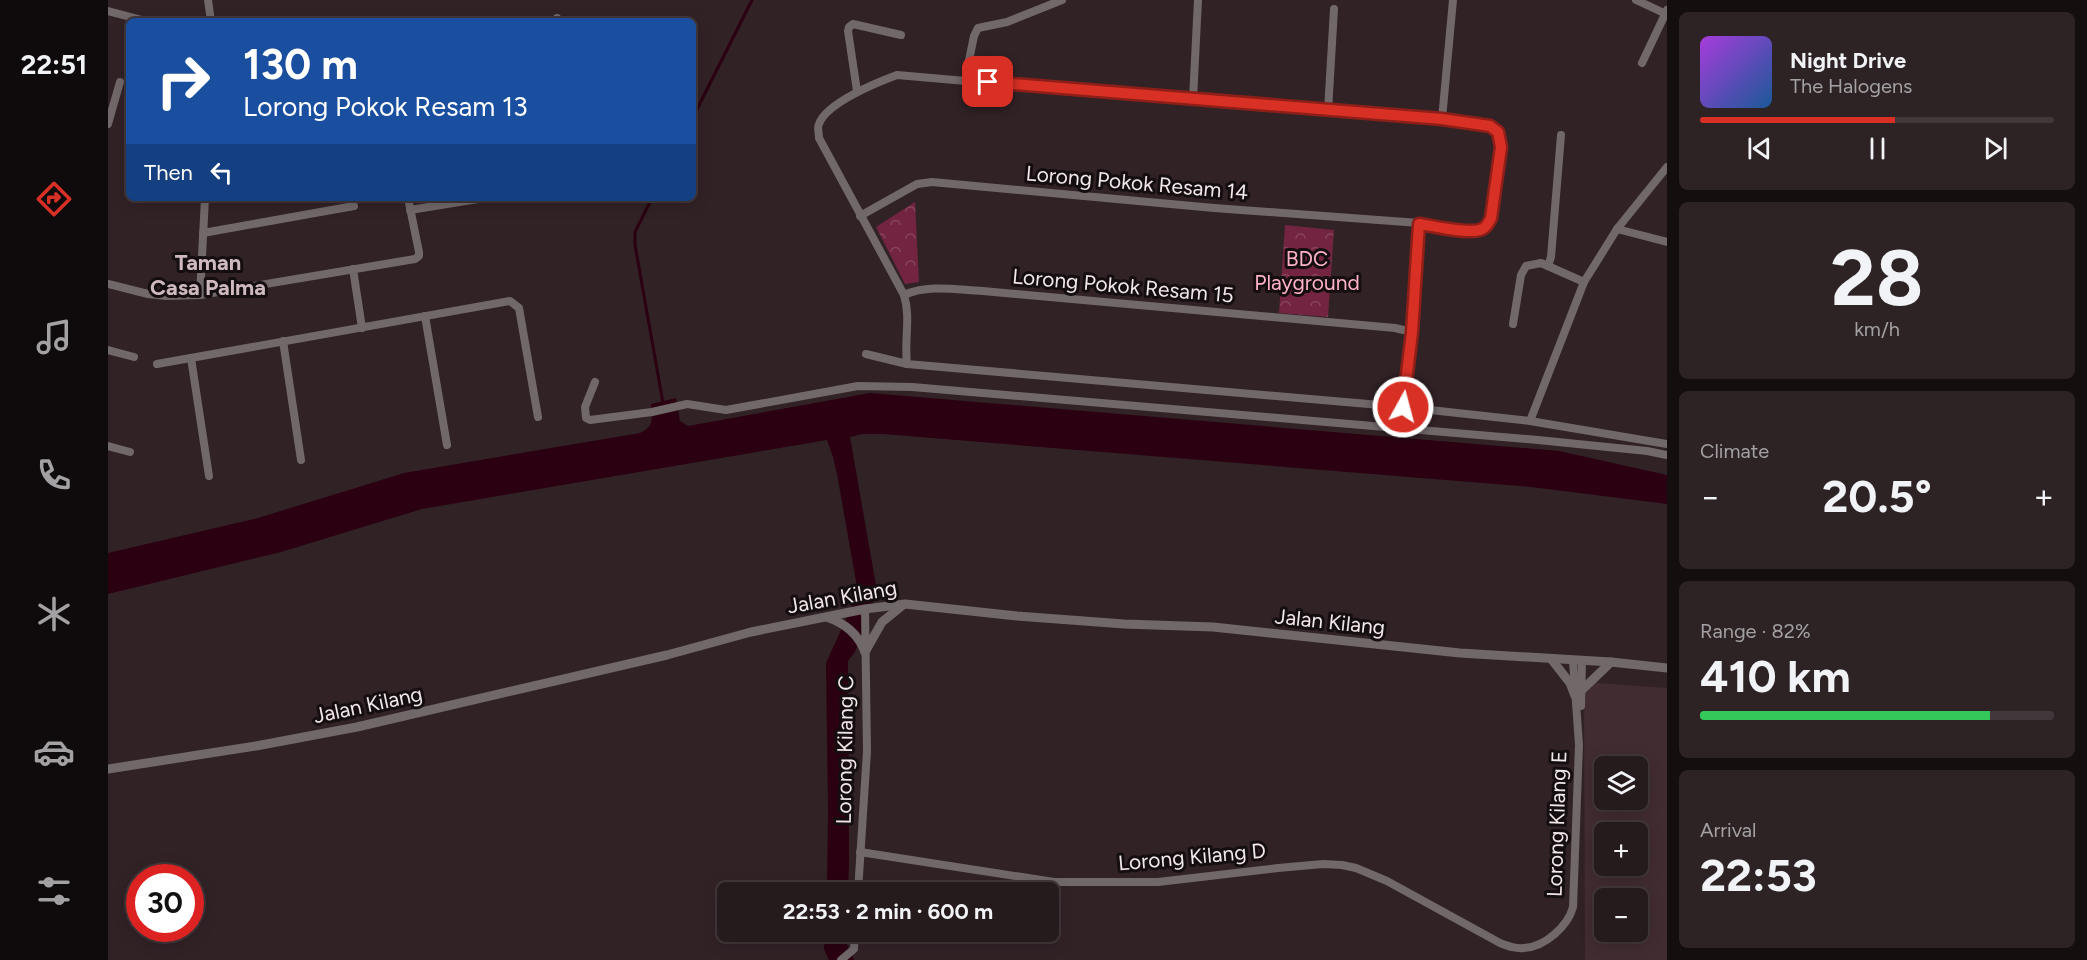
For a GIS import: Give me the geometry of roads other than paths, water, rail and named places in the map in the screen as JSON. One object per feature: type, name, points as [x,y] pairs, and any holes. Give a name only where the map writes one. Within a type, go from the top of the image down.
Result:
[{"type":"street","points":[[208,0],[211,18]]},
{"type":"street","points":[[965,80],[974,36],[978,28],[1007,22],[1062,0]]},
{"type":"street","points":[[1193,99],[1198,0]]},
{"type":"street","points":[[907,364],[908,314],[904,295],[819,138],[818,124],[826,114],[857,91],[897,75],[1442,119],[1453,0]]},
{"type":"street","points":[[1636,0],[1666,12],[1642,63]]},
{"type":"street","points":[[1328,111],[1334,9]]},
{"type":"street","points":[[108,10],[136,18]]},
{"type":"street","points":[[857,91],[849,27],[853,24],[901,35]]},
{"type":"street","points":[[108,124],[120,82]]},
{"type":"street","name":"Lorong Pokok Resam 14","points":[[860,216],[917,184],[932,182],[1481,231],[1491,218],[1501,147],[1498,132],[1490,126],[1442,119]]},
{"type":"street","points":[[1548,266],[1551,257],[1561,135]]},
{"type":"street","points":[[1530,421],[1584,282],[1617,229],[1667,166]]},
{"type":"street","points":[[200,295],[205,201]]},
{"type":"street","points":[[108,284],[148,294],[200,295],[415,259],[419,256],[409,201]]},
{"type":"street","points":[[411,210],[466,201]]},
{"type":"street","points":[[203,233],[354,206]]},
{"type":"street","points":[[1403,407],[1412,332],[1419,224]]},
{"type":"street","points":[[1617,229],[1667,242]]},
{"type":"street","points":[[1513,324],[1521,274],[1526,266],[1541,263],[1584,282]]},
{"type":"street","points":[[352,269],[362,328]]},
{"type":"street","name":"Lorong Pokok Resam 15","points":[[904,295],[915,290],[931,288],[983,291],[1395,328],[1412,332]]},
{"type":"street","points":[[157,364],[510,302],[519,308],[538,417]]},
{"type":"street","points":[[425,316],[447,445]]},
{"type":"street","points":[[283,341],[300,460]]},
{"type":"street","points":[[108,350],[134,357]]},
{"type":"street","points":[[866,354],[907,364],[1403,407],[1530,421],[1667,444]]},
{"type":"street","points":[[192,358],[209,476]]},
{"type":"street","points":[[595,382],[585,407],[586,418],[590,420],[652,412],[687,404],[726,410],[858,386],[912,387],[1538,440],[1647,451],[1667,456]]},
{"type":"street","points":[[108,446],[130,452]]},
{"type":"street","points":[[865,652],[882,622],[905,604]]},
{"type":"street","name":"Jalan Kilang","points":[[108,769],[357,727],[649,660],[751,632],[825,616],[905,604],[1124,624],[1213,627],[1381,646],[1667,668]]},
{"type":"street","name":"Lorong Kilang C","points":[[858,882],[867,751],[865,609]]},
{"type":"street","points":[[825,616],[839,621],[850,629],[860,639],[865,652]]},
{"type":"street","points":[[1552,660],[1578,693],[1611,662]]},
{"type":"street","name":"Lorong Kilang E","points":[[1509,946],[1526,949],[1542,942],[1562,928],[1571,915],[1578,806],[1578,661]]},
{"type":"street","name":"Lorong Kilang D","points":[[860,852],[1054,882],[1158,882],[1278,868],[1323,864],[1342,865],[1387,880],[1509,946]]},
{"type":"street","points":[[841,960],[854,949],[854,942]]},
{"type":"waterway","points":[[696,111],[752,0]]},
{"type":"waterway","points":[[650,201],[635,232],[635,245],[663,403]]},
{"type":"district","name":"Taman Casa Palma","points":[[208,274]]},
{"type":"park label","name":"BDC Playground","points":[[1307,271]]}]
